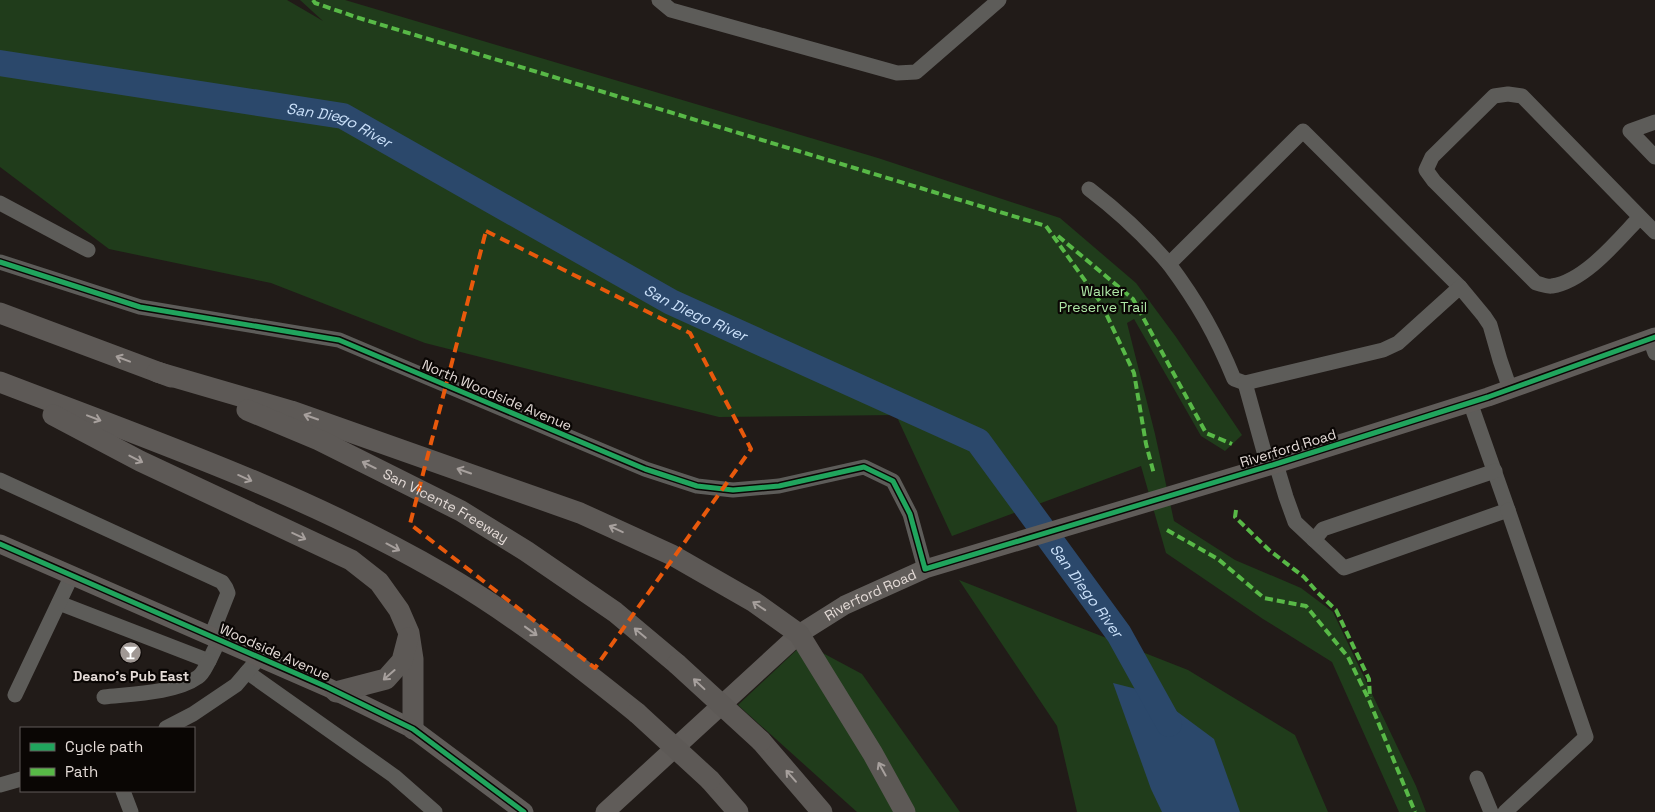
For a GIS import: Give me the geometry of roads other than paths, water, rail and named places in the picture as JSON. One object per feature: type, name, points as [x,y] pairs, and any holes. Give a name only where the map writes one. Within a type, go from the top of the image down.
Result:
[{"type":"highway","name":"San Vicente Freeway","points":[[0,313],[157,372],[319,440],[461,511],[615,612],[677,664],[761,741],[822,812]]},
{"type":"highway","points":[[157,372],[291,411],[580,512],[672,555],[754,602],[799,634],[873,754],[905,812]]},
{"type":"highway","points":[[0,382],[219,467],[350,524],[446,575],[500,608],[573,661],[637,713],[710,780],[738,812]]},
{"type":"highway","points":[[0,387],[140,461],[351,560],[379,582],[399,610],[409,633],[413,659],[413,729]]},
{"type":"highway","points":[[336,692],[386,679],[402,661],[409,633]]},
{"type":"main road","name":"Riverford Road","points":[[605,812],[799,634],[845,605],[925,569],[1272,465],[1653,343]]},
{"type":"main road","name":"Woodside Avenue","points":[[0,544],[336,692],[413,729],[524,812]]},
{"type":"street","points":[[659,0],[671,10],[897,73],[916,72],[999,0]]},
{"type":"street","points":[[1640,217],[1583,274],[1550,287],[1536,283],[1434,181],[1426,170],[1432,157],[1494,96],[1508,94],[1522,96],[1655,232]]},
{"type":"street","points":[[1655,122],[1630,131],[1655,157]]},
{"type":"street","points":[[1169,264],[1303,131],[1460,287],[1484,316],[1490,325],[1510,389]]},
{"type":"street","points":[[1089,189],[1141,233],[1169,264],[1214,333],[1234,379],[1246,383],[1392,346],[1398,343],[1460,287]]},
{"type":"street","points":[[0,203],[88,250]]},
{"type":"street","name":"North Woodside Avenue","points":[[0,262],[140,307],[339,340],[645,469],[697,486],[733,490],[779,486],[864,467],[893,481],[910,514],[925,569]]},
{"type":"street","points":[[1246,383],[1272,465],[1296,522],[1344,568],[1508,510]]},
{"type":"street","points":[[1470,402],[1586,737],[1504,812]]},
{"type":"street","points":[[1314,540],[1323,529],[1495,471]]},
{"type":"street","points":[[0,480],[222,582],[226,588],[228,593],[209,661],[200,676],[186,683],[161,690],[104,697]]},
{"type":"street","points":[[15,695],[72,575]]},
{"type":"street","points":[[59,603],[209,661]]},
{"type":"street","points":[[168,727],[200,710],[236,685],[260,658]]},
{"type":"street","points":[[247,672],[394,776],[435,812]]},
{"type":"street","points":[[1477,778],[1491,812]]},
{"type":"street","points":[[0,785],[20,779]]},
{"type":"street","points":[[123,792],[131,812]]},
{"type":"water","points":[[1113,683],[1152,693],[1214,739],[1240,812],[1162,812],[1151,789]]},
{"type":"waterway","name":"San Diego River","points":[[0,63],[343,116],[671,302],[978,441],[1119,634],[1169,724]]},
{"type":"place","name":"Deano's Pub East","points":[[131,653]]},
{"type":"park label","name":"Walker Preserve Trail","points":[[1103,300]]}]
